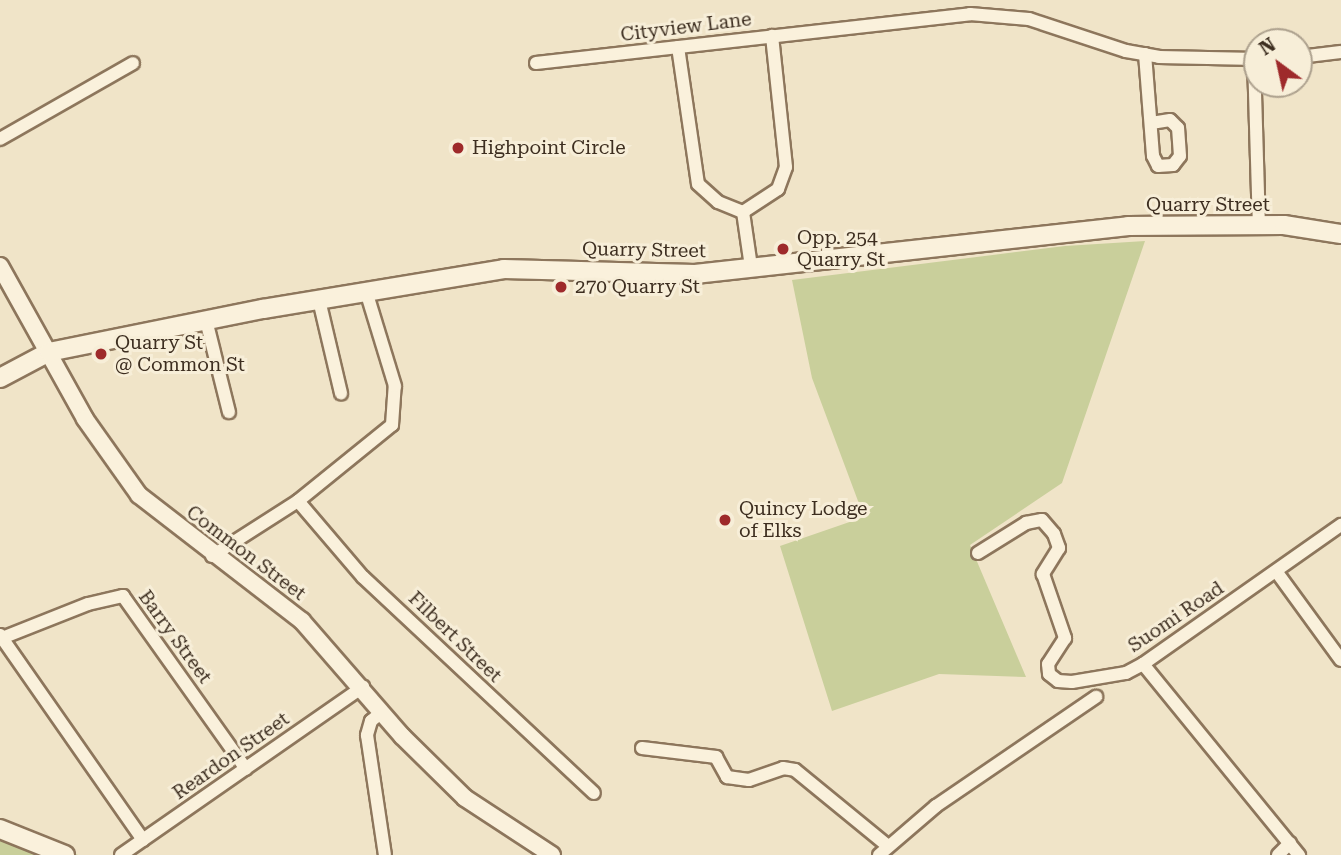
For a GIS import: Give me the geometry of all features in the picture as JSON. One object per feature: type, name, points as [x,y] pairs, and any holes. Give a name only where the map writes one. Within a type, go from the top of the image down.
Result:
[{"type":"main road","name":"Quarry Street","points":[[0,378],[49,352],[206,320],[504,269],[695,274],[1128,226],[1284,225],[1341,234]]},
{"type":"main road","points":[[0,829],[65,855]]},
{"type":"street","name":"Cityview Lane","points":[[536,63],[772,36],[1001,15],[1145,54],[1243,58]]},
{"type":"street","points":[[743,212],[778,189],[786,166],[772,36]]},
{"type":"street","points":[[678,47],[698,184],[718,202],[743,212]]},
{"type":"street","points":[[1313,55],[1341,52]]},
{"type":"street","points":[[1145,54],[1151,123]]},
{"type":"street","points":[[0,139],[133,63]]},
{"type":"street","points":[[1257,98],[1259,227]]},
{"type":"street","points":[[743,212],[751,267]]},
{"type":"street","name":"Common Street","points":[[0,266],[121,472],[165,519],[212,556],[281,602],[466,798],[552,855]]},
{"type":"street","points":[[212,556],[298,501],[392,425],[395,386],[366,291]]},
{"type":"street","points":[[318,300],[341,393]]},
{"type":"street","points":[[206,320],[229,412]]},
{"type":"street","name":"Filbert Street","points":[[298,501],[363,577],[594,793]]},
{"type":"street","name":"Suomi Road","points":[[978,553],[1026,523],[1042,520],[1059,548],[1043,574],[1063,624],[1062,644],[1048,664],[1049,674],[1058,681],[1126,673],[1143,664],[1341,525]]},
{"type":"street","points":[[1276,571],[1341,660]]},
{"type":"street","name":"Barry Street","points":[[1,636],[88,604],[123,596],[246,769]]},
{"type":"street","points":[[1,636],[143,840]]},
{"type":"street","points":[[1143,664],[1299,855]]},
{"type":"street","name":"Reardon Street","points":[[121,855],[363,687]]},
{"type":"street","points":[[642,748],[716,757],[727,777],[749,780],[783,768],[795,769],[883,851],[936,806],[1096,697]]},
{"type":"street","points":[[382,712],[371,721],[367,735],[385,855]]},
{"type":"street","points":[[1279,855],[1290,843]]},
{"type":"green space","points":[[1145,241],[1062,483],[970,545],[1026,677],[939,674],[832,711],[780,546],[864,517],[812,378],[792,280],[1065,246]]},
{"type":"green space","points":[[0,825],[41,838],[78,855],[0,855]]},
{"type":"place","name":"Highpoint Circle","points":[[458,148]]},
{"type":"place","name":"Opp. 254 Quarry St","points":[[783,249]]},
{"type":"place","name":"270 Quarry St","points":[[561,287]]},
{"type":"place","name":"Quarry St @ Common St","points":[[101,354]]},
{"type":"place","name":"Quincy Lodge of Elks","points":[[725,520]]}]
